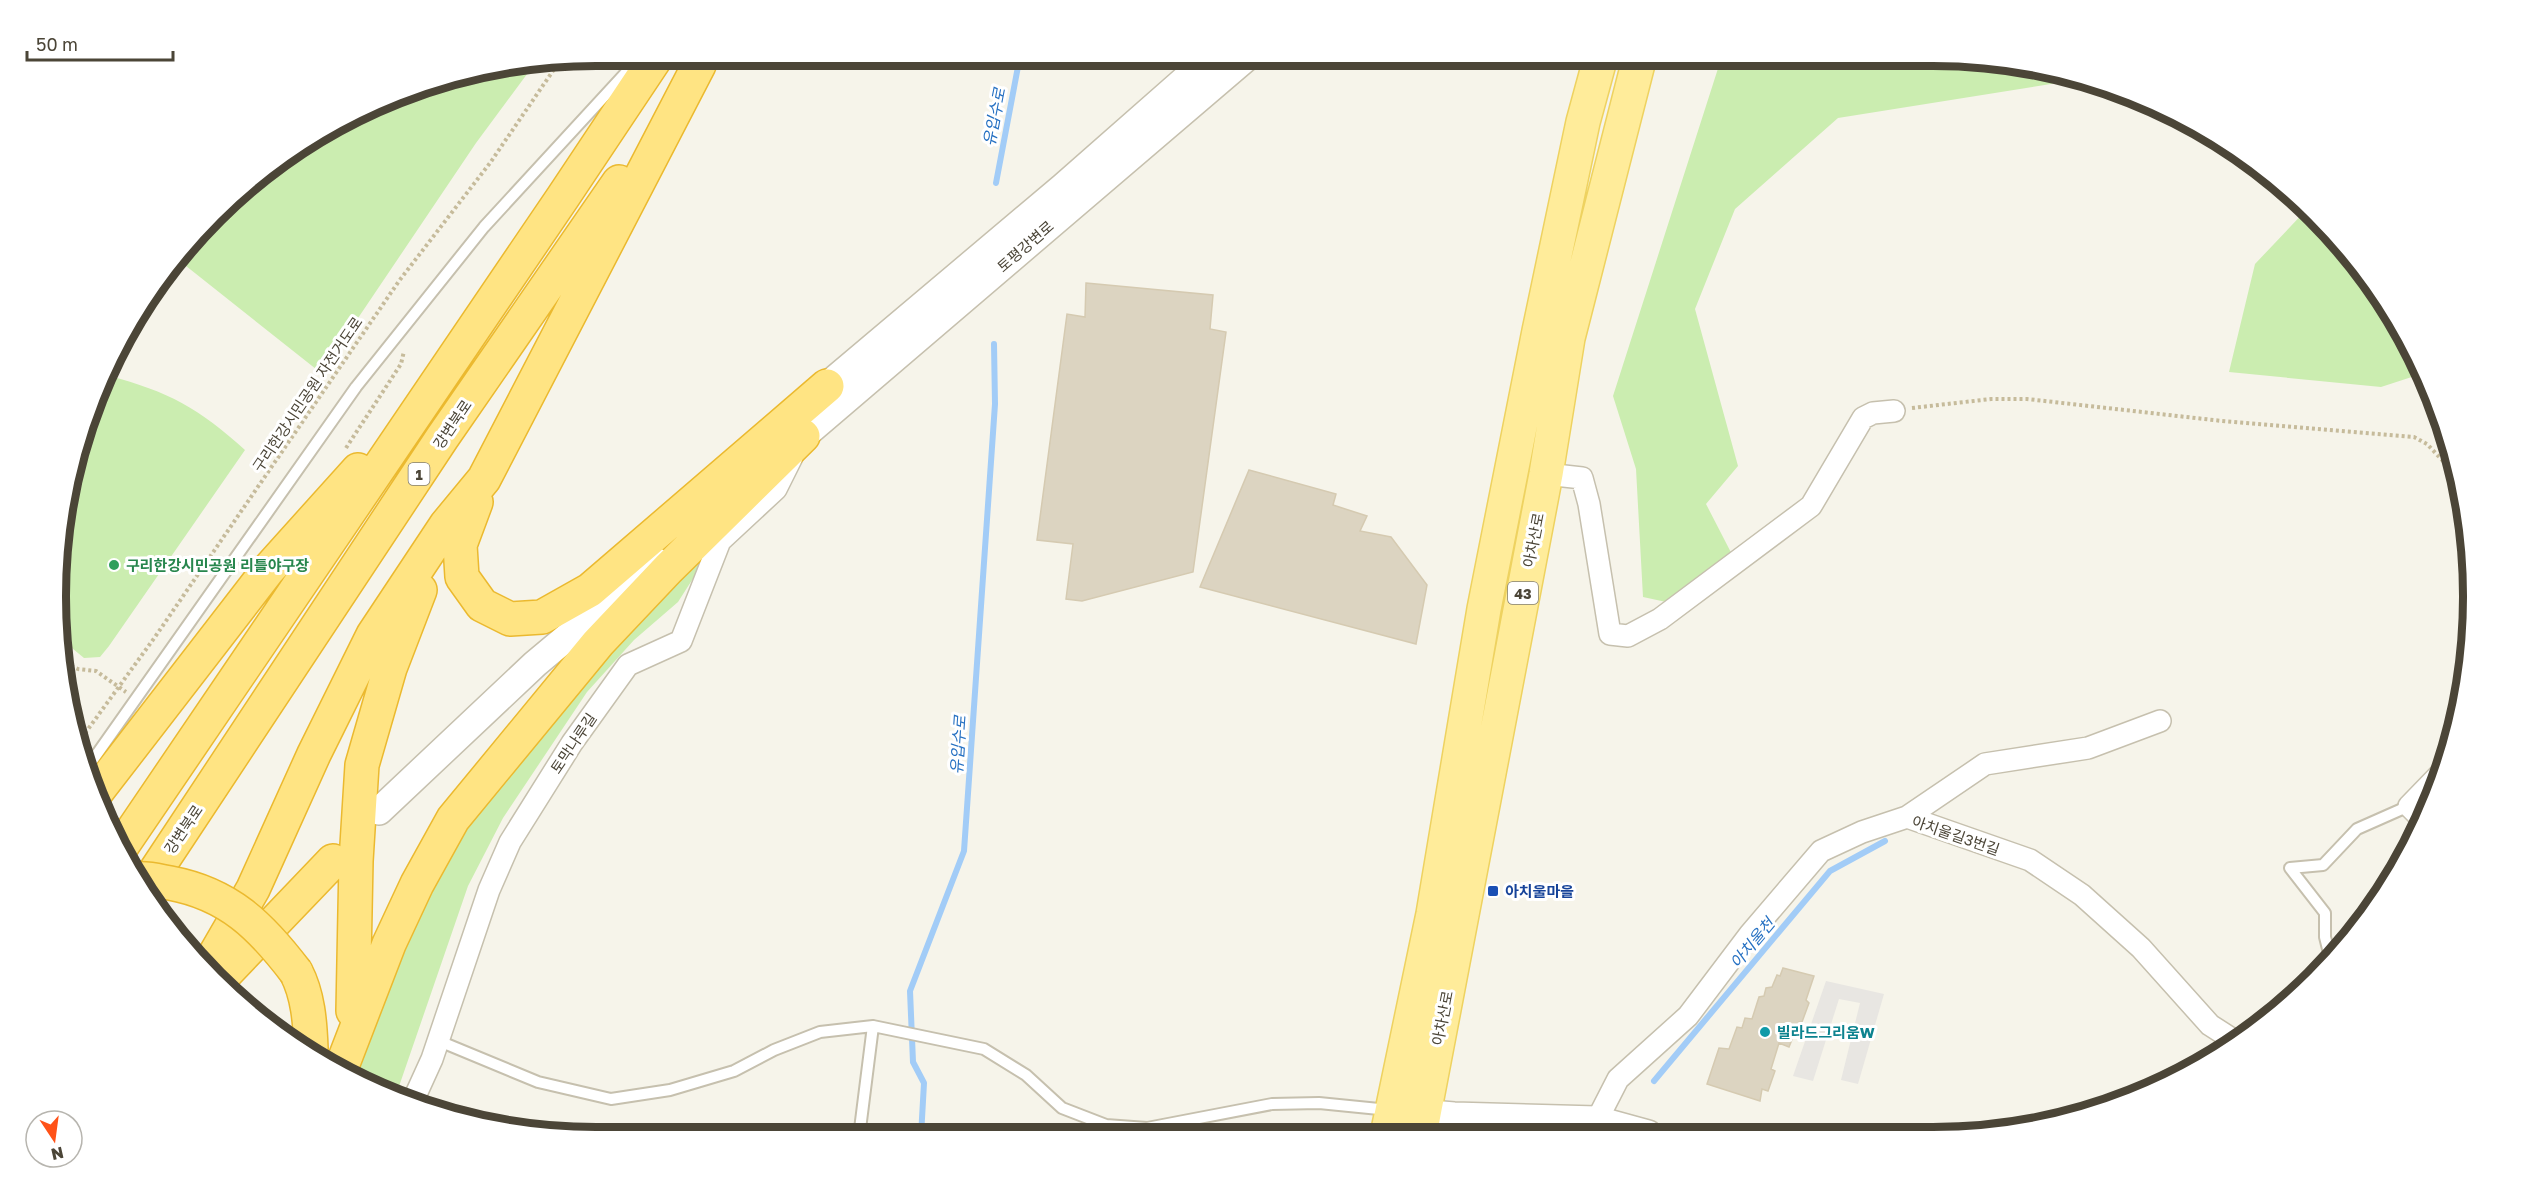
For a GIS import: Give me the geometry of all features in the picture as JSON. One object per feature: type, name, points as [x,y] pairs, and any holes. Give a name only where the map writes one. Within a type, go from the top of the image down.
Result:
[{"type":"highway","name":"1","points":[[126,840],[650,66]]},
{"type":"highway","name":"강변북로","points":[[149,881],[442,438],[698,66]]},
{"type":"highway","points":[[699,66],[484,479],[460,545],[462,577],[482,605],[510,619],[542,617],[590,590],[827,386]]},
{"type":"highway","points":[[101,786],[268,570],[445,372]]},
{"type":"highway","points":[[347,1052],[386,952],[417,884],[453,819],[598,643],[668,569],[803,436]]},
{"type":"highway","points":[[211,961],[253,889],[314,754],[373,635],[446,525],[484,479]]},
{"type":"highway","points":[[347,1052],[356,946],[356,861],[362,765],[390,668],[446,525]]},
{"type":"highway","points":[[224,975],[333,861]]},
{"type":"highway","points":[[149,881],[189,887],[224,901],[251,922],[278,949],[301,982],[310,1020],[311,1043]]},
{"type":"main road","name":"아차산로","points":[[1406,1123],[1433,914],[1484,609],[1529,378],[1583,122],[1597,66]]},
{"type":"main road","name":"아차산로","points":[[1406,1123],[1546,474],[1568,338],[1637,66]]},
{"type":"street","name":"토평강변로","points":[[827,386],[1063,187],[1201,66]]},
{"type":"street","name":"토평강변로","points":[[379,811],[535,664],[646,573],[1236,66]]},
{"type":"street","points":[[803,436],[827,386]]},
{"type":"street","points":[[1546,474],[1582,478],[1589,504],[1610,634],[1628,636],[1659,619],[1811,506],[1863,418],[1873,413],[1894,411]]},
{"type":"street","name":"토막나루길","points":[[415,1095],[439,1041],[489,890],[510,842],[572,743],[628,665],[681,641],[720,541],[776,489],[803,436]]},
{"type":"street","points":[[1907,818],[1985,764],[2088,748],[2160,721]]},
{"type":"street","name":"아치울길3번길","points":[[1598,1120],[1618,1079],[1688,1016],[1749,934],[1821,851],[1862,832],[1907,818],[2030,860],[2082,895],[2141,948],[2211,1025],[2229,1037]]},
{"type":"street","points":[[1406,1123],[1598,1120],[1623,1127]]},
{"type":"lane","points":[[92,761],[356,387],[484,226],[634,66]]},
{"type":"lane","points":[[2328,949],[2325,937],[2325,913],[2290,868],[2323,865],[2357,829],[2416,813]]},
{"type":"lane","points":[[861,1127],[876,1027]]},
{"type":"lane","points":[[439,1041],[538,1082],[611,1099],[670,1090],[734,1071],[774,1050],[820,1032],[876,1027],[984,1049],[1026,1075],[1062,1108],[1106,1125],[1133,1127]]},
{"type":"lane","points":[[1152,1127],[1272,1104],[1319,1103],[1406,1123]]},
{"type":"path","name":"구리한강시민공원 자전거도로","points":[[84,734],[155,637],[399,281],[490,163],[555,68]]},
{"type":"path","points":[[1894,411],[1991,399],[2027,399],[2222,421],[2415,437],[2427,444],[2446,463]]},
{"type":"path","points":[[71,666],[96,671],[118,686]]},
{"type":"green space","points":[[1719,66],[1967,67],[2036,76],[2062,82],[1838,118],[1735,209],[1695,309],[1738,466],[1706,504],[1739,568],[1680,605],[1643,597],[1636,469],[1613,396]]},
{"type":"green space","points":[[530,71],[476,143],[321,373],[184,264],[221,221],[247,198],[302,155],[331,137],[393,106],[426,94],[493,76]]},
{"type":"green space","points":[[2301,215],[2331,247],[2374,302],[2415,376],[2381,387],[2229,372],[2255,264]]},
{"type":"green space","name":"구리한강시민공원 리틀야구장","points":[[114,377],[149,388],[182,403],[213,423],[245,450],[109,646],[100,657],[84,658],[69,645],[67,562],[76,493],[84,459],[94,426]]},
{"type":"green space","points":[[714,536],[701,566],[678,602],[634,640],[587,692],[503,818],[468,886],[398,1089],[349,1065],[465,813]]},
{"type":"shaded area","points":[[1826,981],[1884,994],[1858,1084],[1841,1080],[1860,1003],[1839,999],[1813,1081],[1793,1076]]},
{"type":"building","points":[[1086,283],[1213,295],[1210,329],[1226,332],[1193,572],[1082,601],[1066,599],[1073,544],[1037,540],[1067,314],[1085,317]]},
{"type":"building","points":[[1249,470],[1336,494],[1333,505],[1367,516],[1360,531],[1391,537],[1427,585],[1416,644],[1200,587]]},
{"type":"building","name":"빌라드그리움W","points":[[1783,968],[1814,976],[1806,1000],[1809,1003],[1789,1047],[1779,1043],[1771,1069],[1775,1071],[1768,1091],[1762,1089],[1760,1101],[1707,1084],[1719,1048],[1729,1049],[1737,1027],[1742,1028],[1745,1018],[1752,1019],[1759,997],[1764,996],[1766,988],[1772,987]]},
{"type":"waterway","name":"유입수로","points":[[996,183],[1018,66]]},
{"type":"waterway","name":"유입수로","points":[[922,1127],[924,1083],[913,1062],[910,991],[964,851],[995,404],[994,344]]},
{"type":"waterway","name":"아치울천","points":[[1654,1081],[1830,871],[1885,841]]},
{"type":"place","name":"구리한강시민공원 리틀야구장","points":[[114,565]]},
{"type":"place","name":"아치울마을","points":[[1493,891]]},
{"type":"place","name":"빌라드그리움W","points":[[1765,1032]]}]
